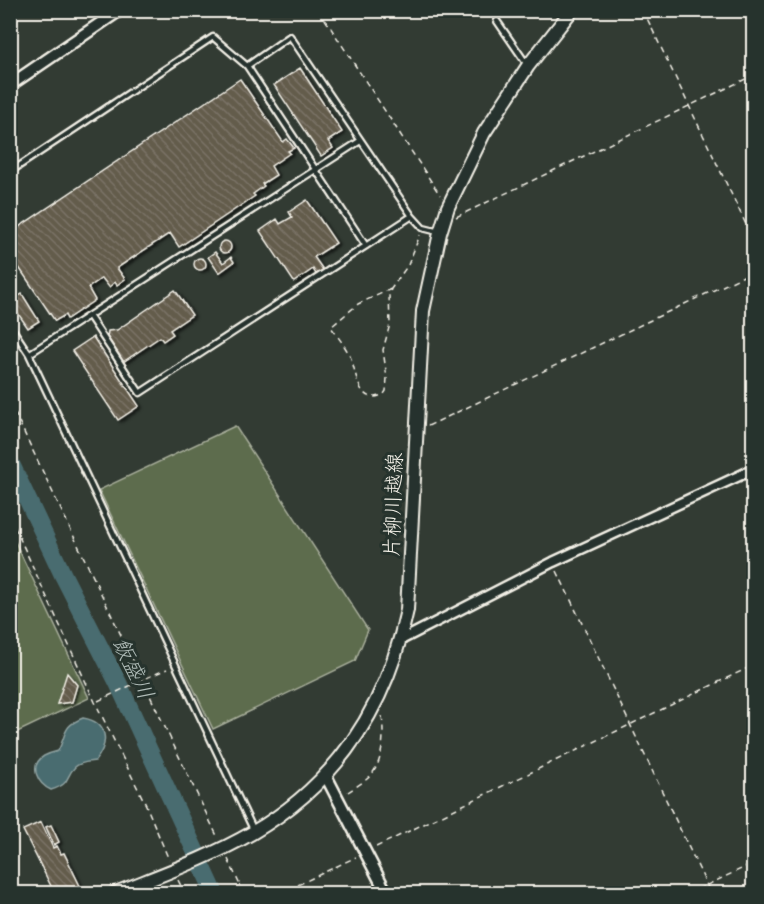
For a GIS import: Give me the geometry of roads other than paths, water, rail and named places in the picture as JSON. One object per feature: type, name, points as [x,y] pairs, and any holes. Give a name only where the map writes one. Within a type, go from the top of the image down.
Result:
[{"type":"main road","name":"片柳川越線","points":[[113,894],[221,849],[254,832],[298,801],[327,776],[362,728],[379,697],[400,640],[407,610],[423,311],[441,228],[448,207],[484,133],[528,66],[572,10]]},
{"type":"street","points":[[10,85],[120,10]]},
{"type":"street","points":[[400,640],[553,562],[753,469]]},
{"type":"street","points":[[327,776],[387,894]]},
{"type":"lane","points":[[497,21],[528,66]]},
{"type":"lane","points":[[247,66],[290,36],[412,216],[423,228],[441,228]]},
{"type":"lane","points":[[10,172],[213,37],[247,66],[366,246]]},
{"type":"lane","points":[[29,354],[360,141]]},
{"type":"lane","points":[[89,316],[140,393],[412,216]]},
{"type":"lane","points":[[10,325],[29,354],[254,832]]},
{"type":"water","points":[[83,718],[98,724],[102,729],[104,741],[100,754],[95,761],[77,765],[65,783],[51,790],[42,784],[37,774],[39,760],[58,751],[68,727]]},
{"type":"waterway","name":"飯盛川","points":[[10,462],[63,575],[118,683],[215,894]]}]
